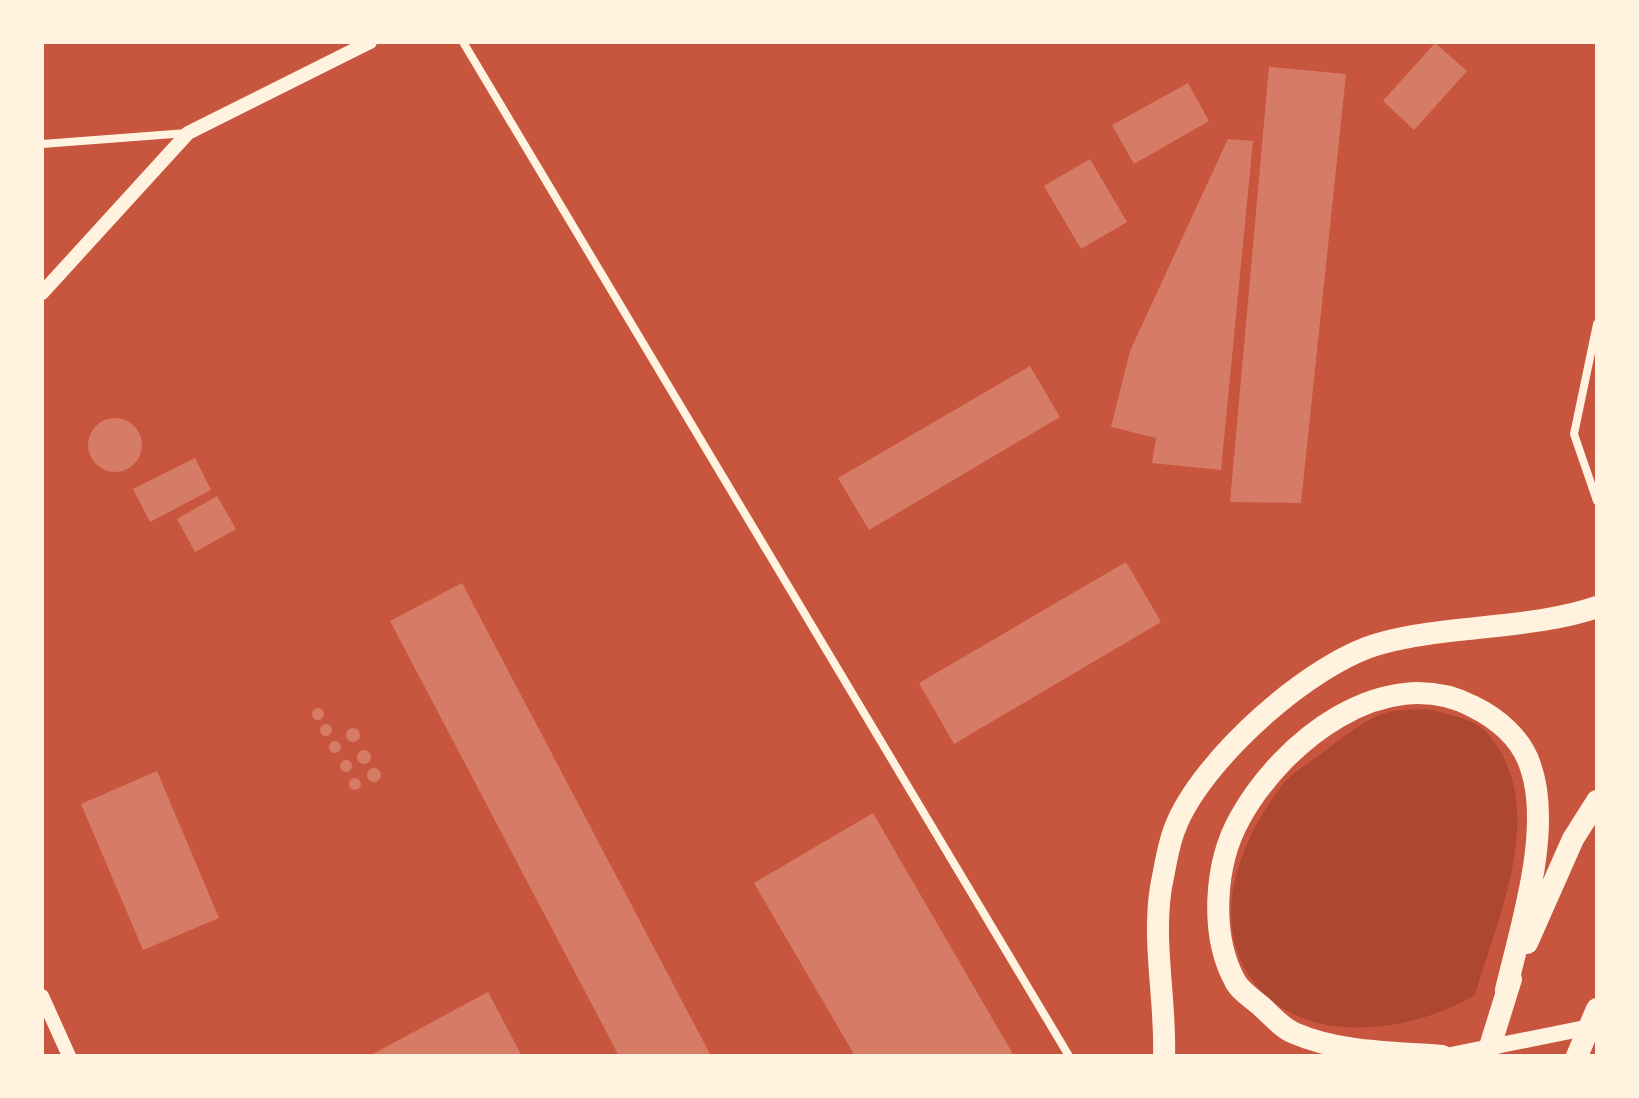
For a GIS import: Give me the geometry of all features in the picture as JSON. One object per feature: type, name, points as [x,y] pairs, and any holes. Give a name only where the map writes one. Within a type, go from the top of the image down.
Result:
[{"type":"highway","points":[[1164,1056],[1158,944],[1161,889],[1175,827],[1207,774],[1256,718],[1317,675],[1380,643],[1597,607]]},
{"type":"highway","points":[[1444,1056],[1332,1046],[1290,1032],[1236,984],[1220,944],[1219,901],[1226,857],[1239,818],[1277,769],[1318,728],[1373,699],[1423,691],[1459,699],[1492,715],[1512,734],[1530,765],[1538,843],[1506,990],[1487,1056]]},
{"type":"highway","points":[[1506,990],[1573,839],[1597,801]]},
{"type":"highway","points":[[1577,1056],[1597,1009]]},
{"type":"main road","points":[[1444,1056],[1597,1026]]},
{"type":"street","points":[[42,293],[188,133],[370,42]]},
{"type":"street","points":[[463,42],[1069,1056]]},
{"type":"street","points":[[42,144],[188,133]]},
{"type":"street","points":[[1597,324],[1574,434],[1597,501]]},
{"type":"street","points":[[42,996],[69,1056]]},
{"type":"shaded area","points":[[1426,709],[1459,717],[1483,729],[1506,763],[1515,794],[1517,828],[1513,862],[1506,897],[1475,995],[1450,1008],[1392,1025],[1362,1028],[1332,1026],[1303,1018],[1278,1005],[1256,985],[1241,961],[1233,935],[1231,908],[1243,855],[1268,805],[1295,772],[1370,719],[1394,711]]},
{"type":"building","points":[[1435,43],[1467,71],[1414,130],[1383,101]]},
{"type":"building","points":[[1269,67],[1346,74],[1301,503],[1230,502]]},
{"type":"building","points":[[1188,83],[1209,121],[1134,164],[1112,125]]},
{"type":"building","points":[[1228,139],[1253,141],[1221,470],[1152,463],[1156,438],[1111,427],[1130,351]]},
{"type":"building","points":[[1090,159],[1127,222],[1081,249],[1044,186]]},
{"type":"building","points":[[1030,366],[1060,417],[869,530],[838,478]]},
{"type":"building","points":[[115,418],[134,426],[142,445],[134,464],[115,472],[96,464],[88,445],[96,426]]},
{"type":"building","points":[[195,458],[211,490],[150,522],[133,489]]},
{"type":"building","points":[[217,496],[236,529],[195,552],[177,519]]},
{"type":"building","points":[[1126,562],[1161,622],[954,744],[919,683]]},
{"type":"building","points":[[462,583],[711,1056],[619,1056],[390,621]]},
{"type":"building","points":[[313,709],[323,709],[323,719],[313,719]]},
{"type":"building","points":[[326,724],[332,730],[326,736],[320,730]]},
{"type":"building","points":[[353,728],[360,735],[353,742],[346,735]]},
{"type":"building","points":[[335,741],[341,747],[335,753],[329,747]]},
{"type":"building","points":[[364,750],[371,757],[364,764],[357,757]]},
{"type":"building","points":[[341,761],[351,761],[351,771],[341,771]]},
{"type":"building","points":[[374,768],[381,775],[374,782],[367,775]]},
{"type":"building","points":[[157,771],[219,918],[143,950],[81,804]]},
{"type":"building","points":[[350,779],[360,779],[360,789],[350,789]]},
{"type":"building","points":[[873,813],[1014,1056],[855,1056],[754,883]]},
{"type":"building","points":[[488,992],[522,1056],[369,1056]]}]
